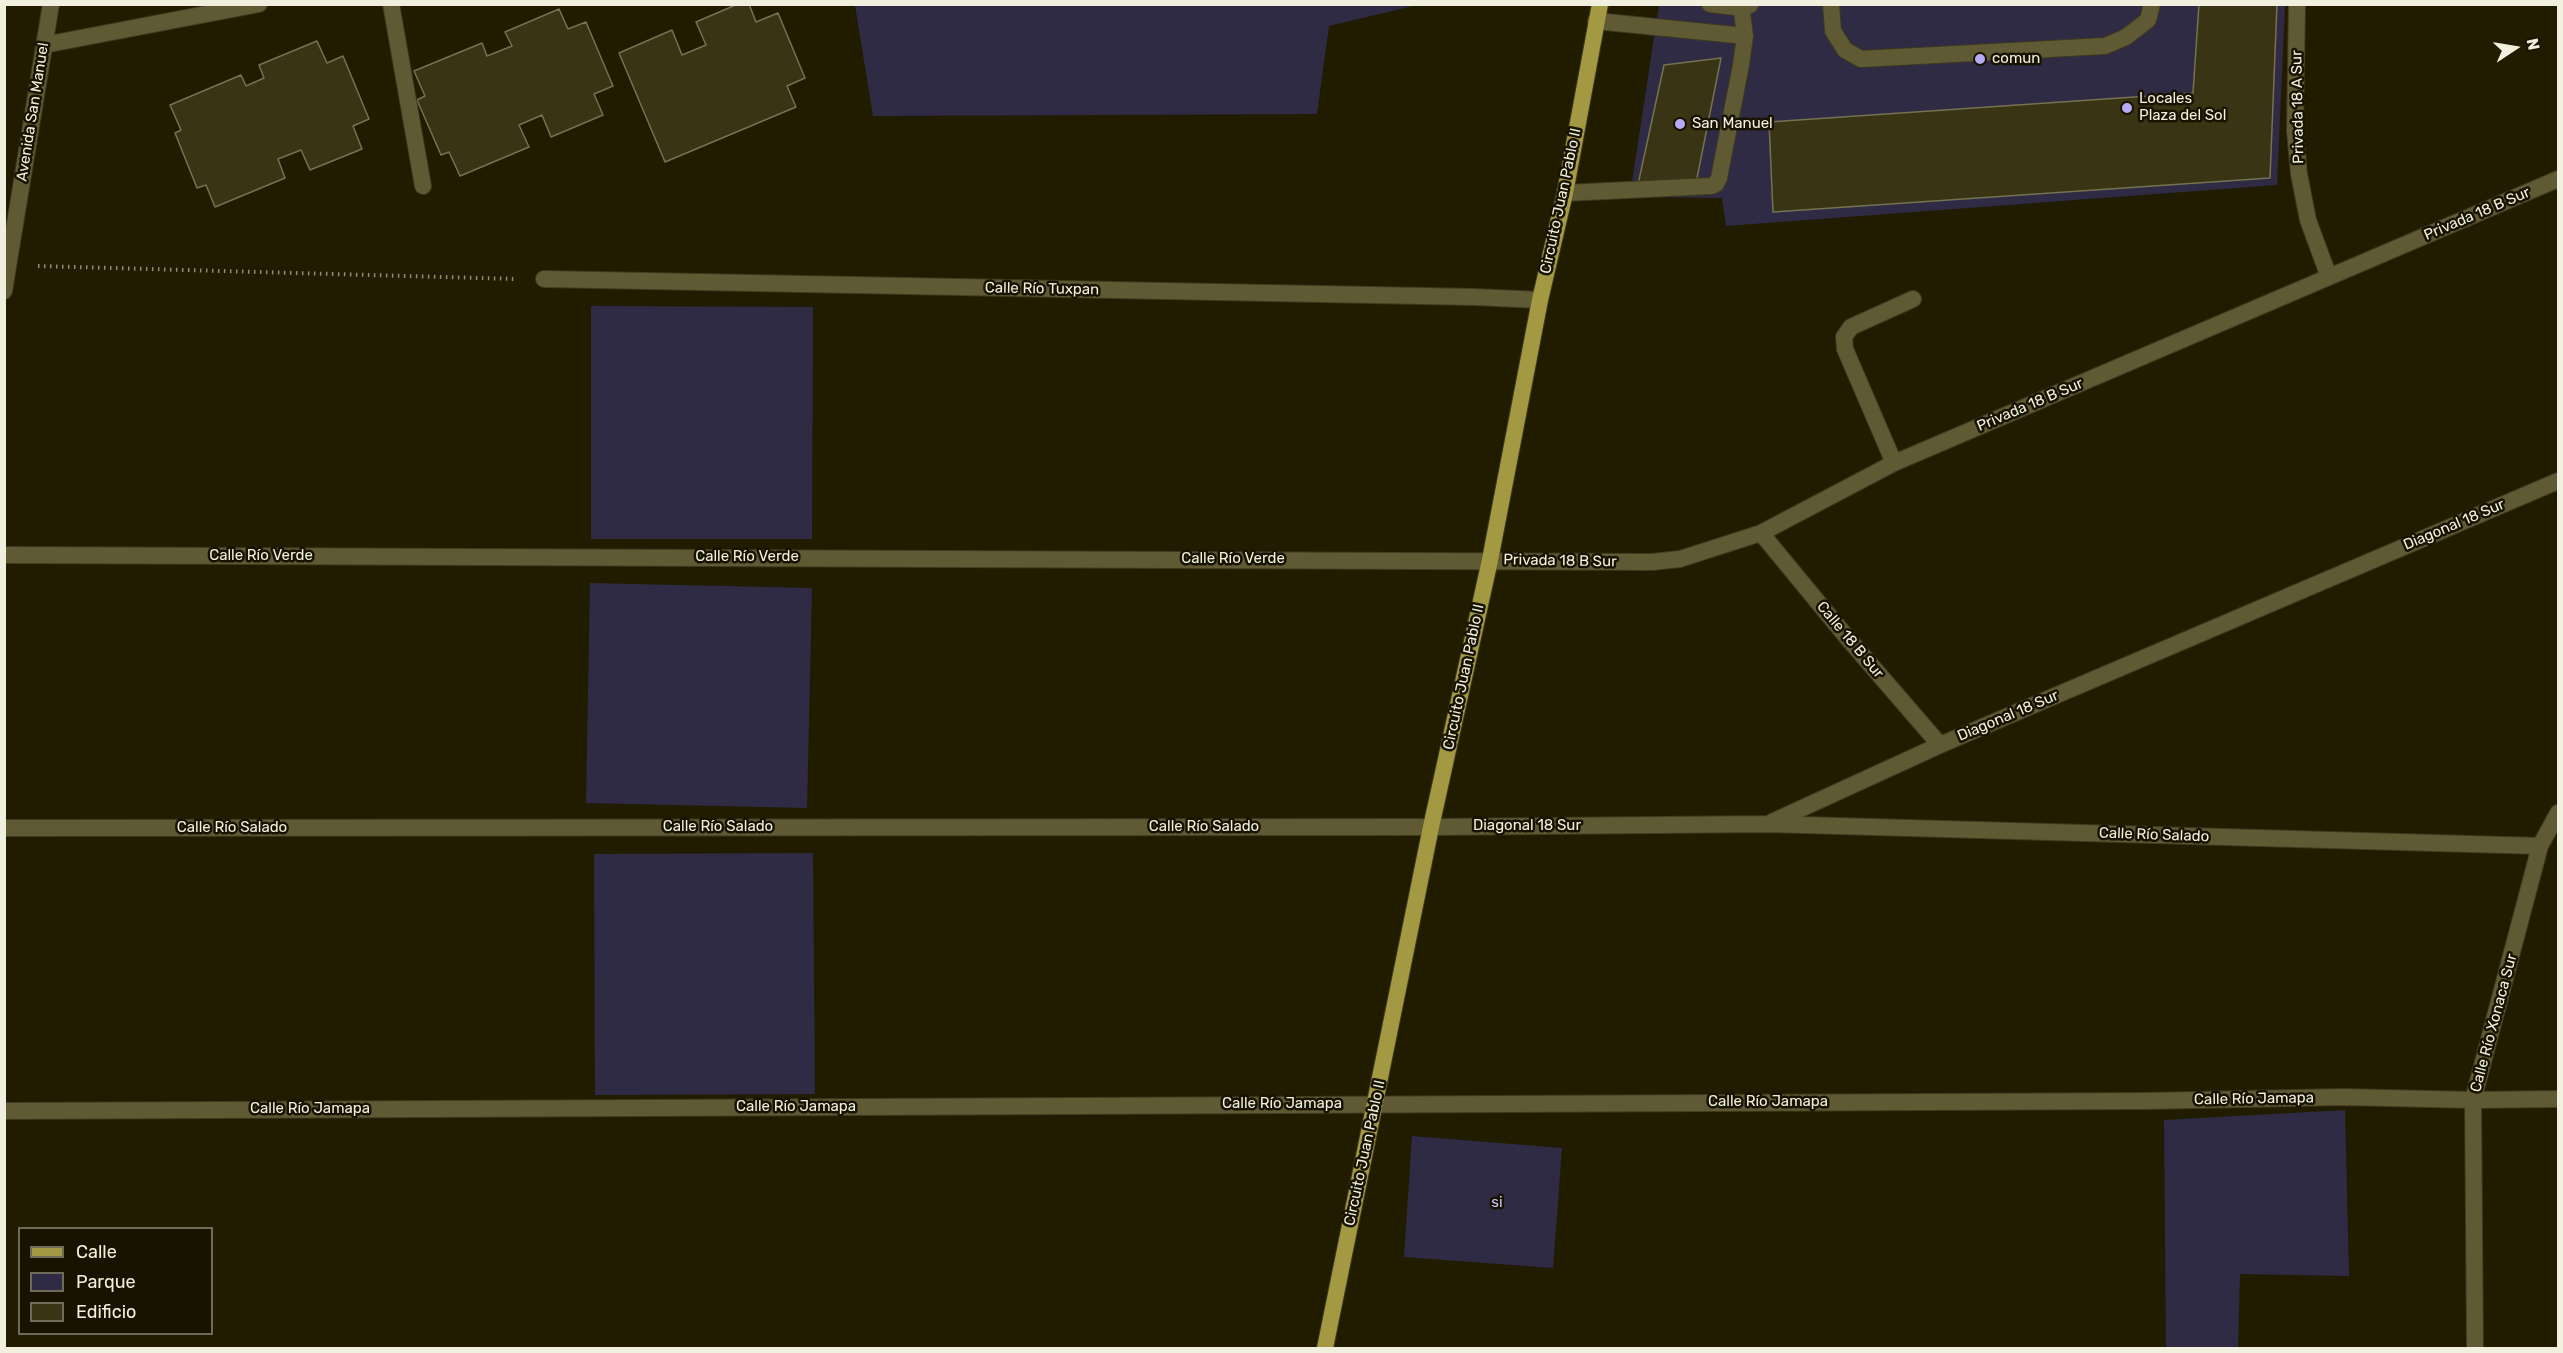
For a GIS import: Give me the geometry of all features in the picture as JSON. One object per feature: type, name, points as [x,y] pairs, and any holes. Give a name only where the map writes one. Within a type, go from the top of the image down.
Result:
[{"type":"main road","name":"Circuito Juan Pablo II","points":[[1325,1348],[1431,827],[1490,560],[1600,4]]},
{"type":"street","name":"Avenida San Manuel","points":[[4,291],[6,265],[51,4]]},
{"type":"street","points":[[44,45],[259,4]]},
{"type":"street","points":[[391,4],[423,186]]},
{"type":"street","points":[[1564,194],[1716,184],[1745,36],[1745,6],[1710,4]]},
{"type":"street","points":[[1831,4],[1833,31],[1845,50],[1861,58],[2105,46],[2126,37],[2148,20],[2152,4]]},
{"type":"street","name":"Privada 18 A Sur","points":[[2297,4],[2295,131],[2299,174],[2308,220],[2329,278]]},
{"type":"street","points":[[1596,21],[1745,36]]},
{"type":"street","name":"Privada 18 B Sur","points":[[1490,560],[1652,562],[1709,551],[1761,533],[1894,463],[2559,179]]},
{"type":"street","name":"Calle Río Tuxpan","points":[[544,279],[1463,296],[1540,300]]},
{"type":"street","points":[[1894,463],[1845,349],[1844,337],[1851,327],[1913,299]]},
{"type":"street","name":"Diagonal 18 Sur","points":[[1431,827],[1768,824],[1940,745],[2559,480]]},
{"type":"street","name":"Calle 18 B Sur","points":[[1761,533],[1845,636],[1940,745]]},
{"type":"street","name":"Calle Río Verde","points":[[4,555],[1490,560]]},
{"type":"street","name":"Calle Río Xonaca Sur","points":[[2475,1348],[2474,1100],[2540,846],[2559,813]]},
{"type":"street","name":"Calle Río Salado","points":[[1768,824],[2540,846]]},
{"type":"street","name":"Calle Río Salado","points":[[4,828],[1431,827]]},
{"type":"street","name":"Calle Río Jamapa","points":[[4,1111],[2145,1101],[2343,1097],[2559,1099]]},
{"type":"path","points":[[6,265],[544,279]]},
{"type":"green space","points":[[855,4],[1417,5],[1329,26],[1317,114],[873,116]]},
{"type":"green space","points":[[1659,5],[2285,5],[2277,185],[1726,226],[1722,198],[1630,195]]},
{"type":"green space","points":[[591,306],[813,307],[812,539],[591,539]]},
{"type":"green space","points":[[590,583],[812,588],[807,808],[586,803]]},
{"type":"green space","points":[[813,853],[815,1094],[595,1095],[594,854]]},
{"type":"green space","points":[[2345,1110],[2349,1276],[2240,1274],[2238,1348],[2166,1348],[2164,1120]]},
{"type":"green space","name":"si","points":[[1412,1136],[1562,1148],[1553,1268],[1404,1257]]},
{"type":"building","points":[[738,4],[749,4],[756,22],[778,13],[805,78],[787,86],[796,107],[665,162],[619,53],[672,30],[682,55],[706,45],[696,22]]},
{"type":"building","name":"Locales Plaza del Sol","points":[[2199,4],[2277,4],[2270,178],[1773,212],[1769,122],[2193,93]]},
{"type":"building","points":[[559,9],[568,29],[586,22],[613,86],[594,94],[603,115],[551,137],[542,115],[519,125],[529,147],[460,176],[449,152],[441,155],[417,100],[425,96],[414,71],[482,43],[487,56],[512,46],[505,32]]},
{"type":"building","points":[[317,41],[327,63],[343,56],[369,119],[353,126],[362,149],[310,170],[301,150],[278,159],[285,178],[215,207],[206,185],[197,188],[175,133],[181,130],[170,105],[241,75],[246,86],[264,78],[259,65]]},
{"type":"building","name":"San Manuel","points":[[1721,58],[1696,183],[1637,189],[1664,65]]},
{"type":"place","name":"comun","points":[[1980,59]]},
{"type":"place","name":"Locales Plaza del Sol","points":[[2127,108]]},
{"type":"place","name":"San Manuel","points":[[1680,124]]}]
